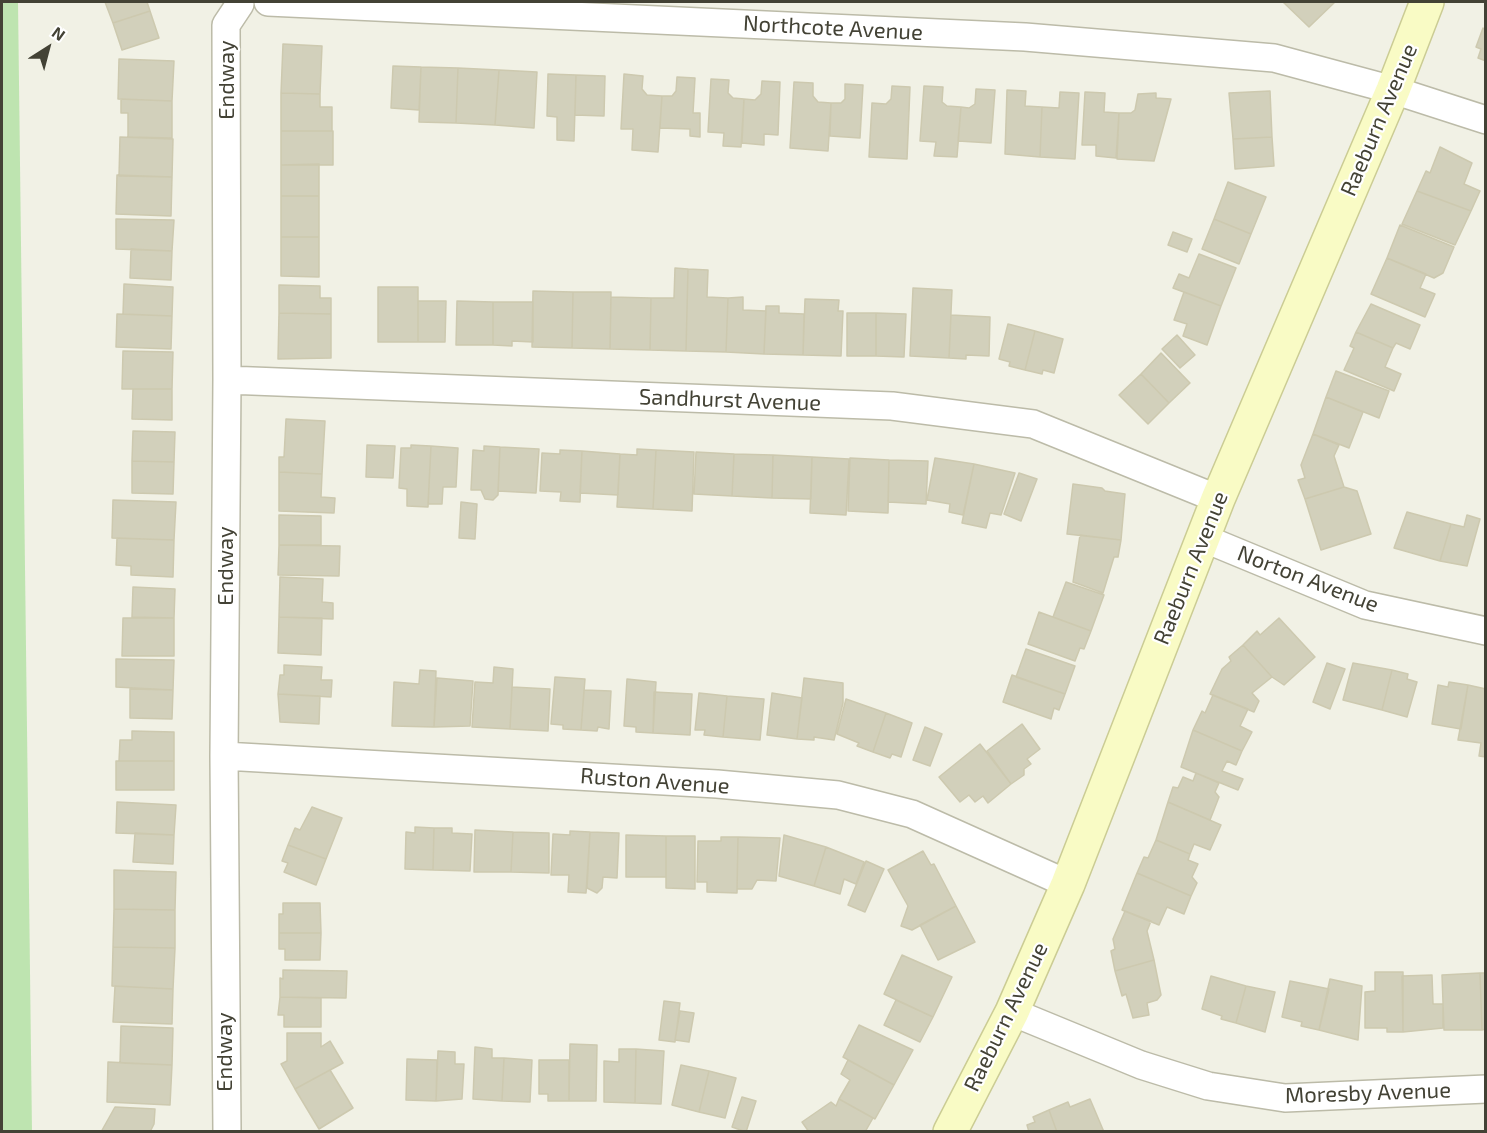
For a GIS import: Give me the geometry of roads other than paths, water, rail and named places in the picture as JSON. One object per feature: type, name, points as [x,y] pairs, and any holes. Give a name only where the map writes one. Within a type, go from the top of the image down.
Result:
[{"type":"street","name":"Endway","points":[[227,1131],[224,756],[228,380],[226,25],[246,2]]},
{"type":"street","name":"Northcote Avenue","points":[[268,2],[1025,37],[1274,58],[1393,90],[1485,120]]},
{"type":"street","name":"Raeburn Avenue","points":[[950,1131],[1012,1012],[1068,884],[1218,499],[1393,90],[1428,2]]},
{"type":"street","name":"Sandhurst Avenue","points":[[228,380],[891,406],[1033,424],[1218,499]]},
{"type":"street","name":"Norton Avenue","points":[[1203,538],[1365,605],[1485,631]]},
{"type":"street","name":"Ruston Avenue","points":[[224,756],[717,784],[838,795],[912,814],[1068,884]]},
{"type":"street","name":"Moresby Avenue","points":[[1012,1012],[1141,1065],[1208,1086],[1285,1098],[1485,1089]]}]
